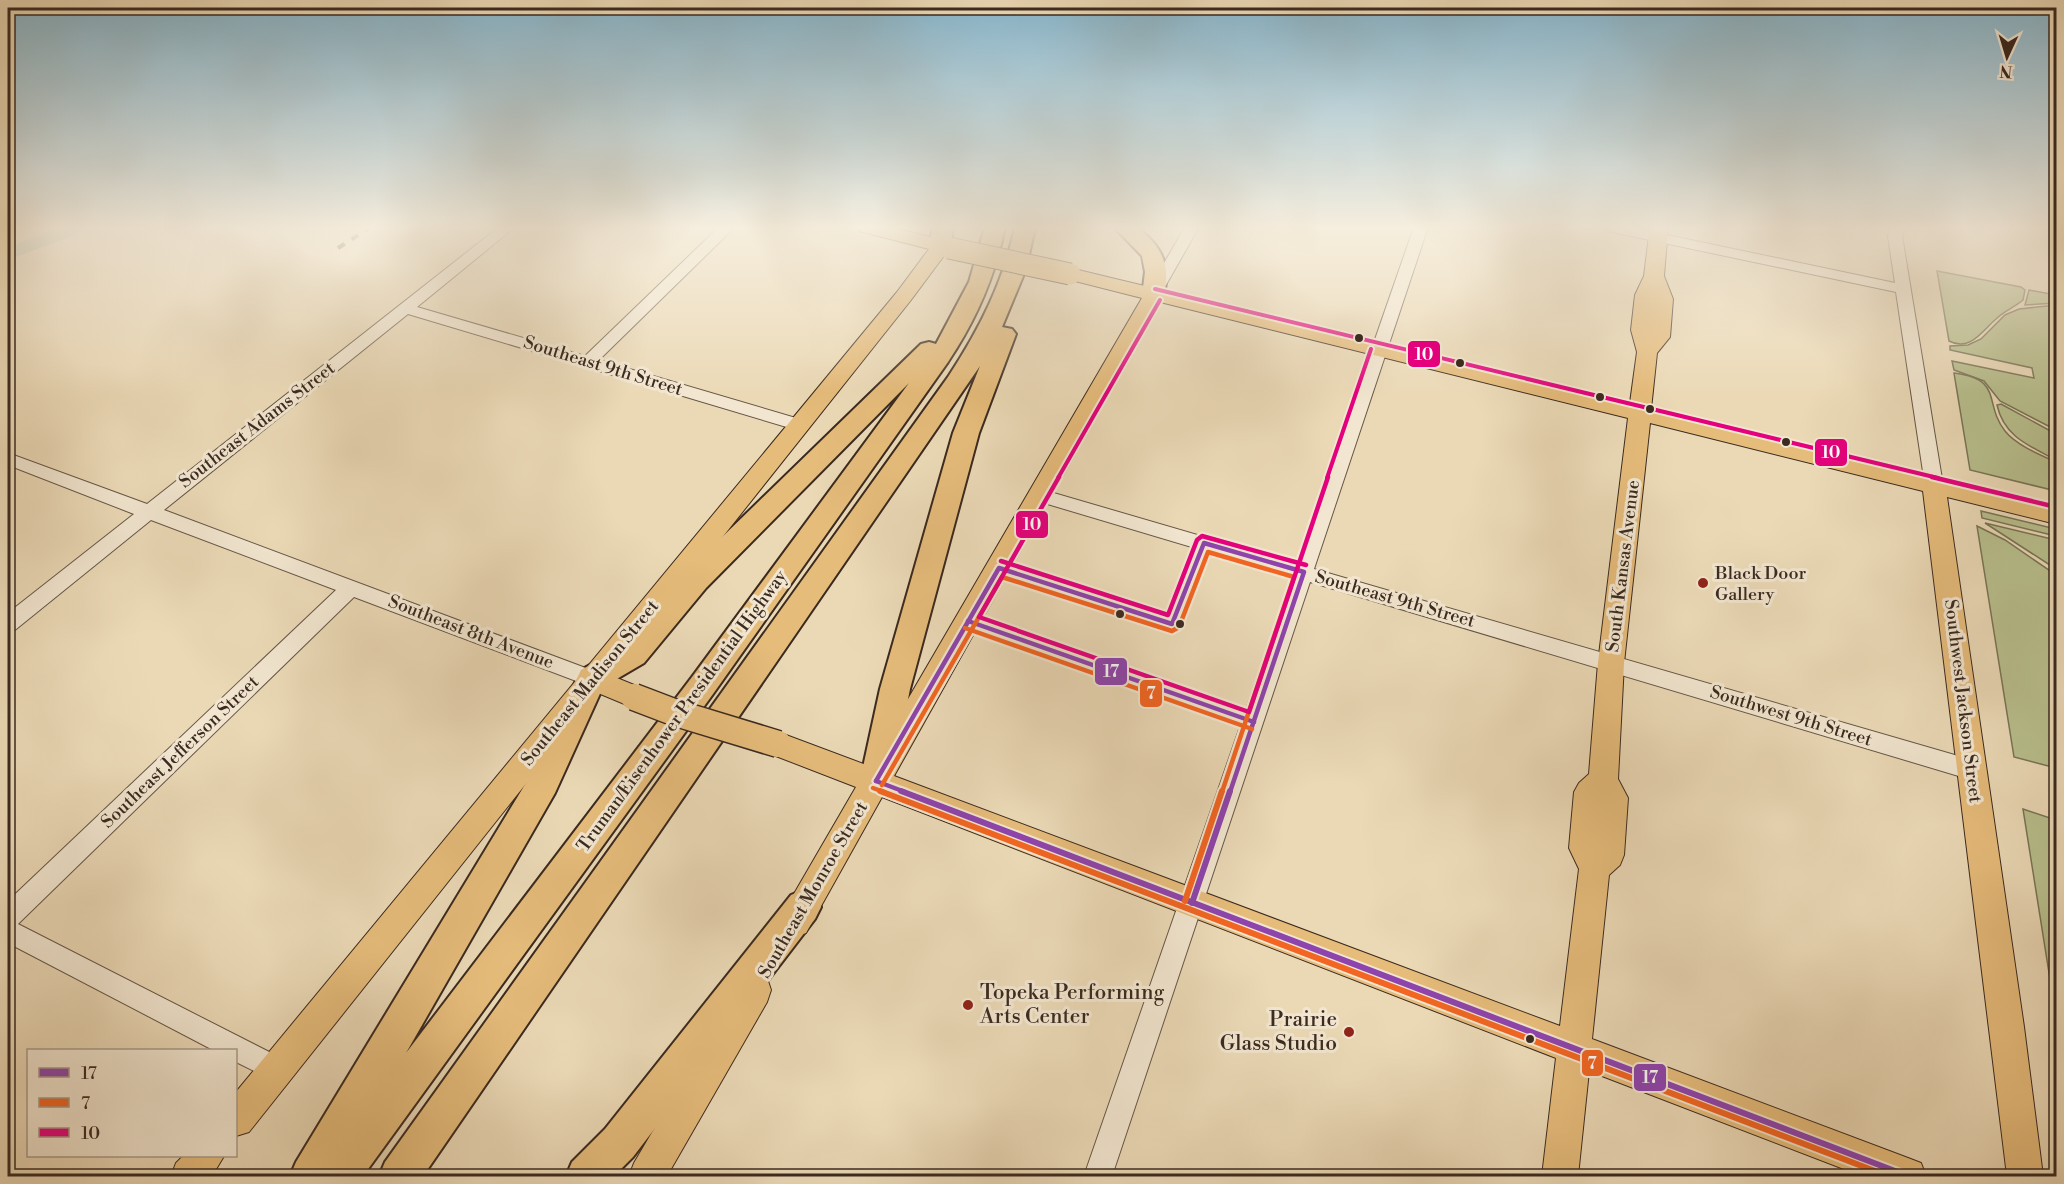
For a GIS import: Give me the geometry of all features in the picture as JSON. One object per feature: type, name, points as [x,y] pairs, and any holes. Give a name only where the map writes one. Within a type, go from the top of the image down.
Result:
[{"type":"highway","name":"Truman/Eisenhower Presidential Highway","points":[[338,1176],[778,581],[918,388],[967,311],[997,282]]},
{"type":"highway","points":[[1153,296],[1155,282]]},
{"type":"highway","name":"Truman/Eisenhower Presidential Highway","points":[[399,1176],[957,383],[987,336],[994,285]]},
{"type":"highway","points":[[310,1176],[459,931],[532,802],[592,679],[633,655],[696,580],[994,285],[1009,320],[966,433],[895,689],[876,781]]},
{"type":"highway","points":[[586,1176],[619,1143],[803,907]]},
{"type":"main road","name":"Southeast Madison Street","points":[[237,1118],[915,282]]},
{"type":"main road","points":[[1101,282],[2056,515]]},
{"type":"main road","name":"South Kansas Avenue","points":[[1560,1176],[1594,868],[1609,855],[1613,798],[1603,780],[1611,663],[1647,352],[1660,337],[1663,299],[1656,282]]},
{"type":"main road","name":"Southeast Monroe Street","points":[[647,1176],[1153,296]]},
{"type":"main road","name":"Southwest Jackson Street","points":[[1934,485],[2006,1016],[2025,1176]]},
{"type":"main road","name":"Southeast 8th Avenue","points":[[592,679],[676,713],[778,744],[876,781],[1908,1176]]},
{"type":"main road","points":[[189,1176],[204,1157]]},
{"type":"street","name":"Southeast Adams Street","points":[[8,624],[438,282]]},
{"type":"street","points":[[587,363],[671,282]]},
{"type":"street","name":"Southeast Monroe Street","points":[[1153,296],[1161,282]]},
{"type":"street","points":[[1098,1176],[1402,282]]},
{"type":"street","points":[[1874,282],[1903,289]]},
{"type":"street","name":"Southwest Jackson Street","points":[[1902,282],[1934,485]]},
{"type":"street","name":"Southeast 9th Street","points":[[405,308],[800,425]]},
{"type":"street","name":"Southeast 8th Avenue","points":[[8,459],[592,679]]},
{"type":"street","name":"Southeast 9th Street","points":[[1040,495],[1611,663]]},
{"type":"street","name":"Southeast Jefferson Street","points":[[8,917],[352,587]]},
{"type":"street","name":"Southwest 9th Street","points":[[1611,663],[1972,770]]},
{"type":"street","points":[[8,931],[276,1069]]},
{"type":"green space","points":[[1939,282],[1996,282],[2021,287],[2025,290],[2023,300],[1999,316],[1975,339],[1963,344],[1949,341]]},
{"type":"green space","points":[[2029,290],[2056,295],[2056,303],[2025,305]]},
{"type":"green space","points":[[2056,305],[2056,430],[2000,401],[1984,381],[1954,370],[1952,361],[2034,378],[2032,368],[1950,350],[1950,346],[1968,345],[1981,339],[2005,315],[2019,309]]},
{"type":"green space","points":[[1954,373],[1970,376],[1986,387],[1999,421],[2015,441],[2056,462],[2056,491],[1970,470]]},
{"type":"green space","points":[[2001,404],[2056,434],[2056,460],[2028,445],[2012,433],[2000,416],[1997,405]]},
{"type":"green space","points":[[1981,511],[2056,529],[2056,536],[1982,518]]},
{"type":"green space","points":[[1985,523],[2056,540],[2056,569]]},
{"type":"green space","points":[[1977,526],[2005,540],[2056,575],[2056,768],[2014,757]]},
{"type":"green space","points":[[2023,809],[2056,820],[2056,1017]]},
{"type":"transit line","name":"10","points":[[1155,289],[2056,507]]},
{"type":"transit line","name":"10","points":[[1160,300],[979,617],[1249,712],[1371,349]]},
{"type":"transit line","name":"10","points":[[1001,561],[1168,615],[1197,540],[1202,536],[1306,565]]},
{"type":"transit line","name":"17","points":[[876,781],[999,568],[1172,624],[1204,543],[1304,572],[1192,903]]},
{"type":"transit line","name":"7","points":[[882,785],[1002,577],[1172,631],[1179,627],[1208,552],[1294,577],[1185,901]]},
{"type":"transit line","name":"17","points":[[968,621],[1254,722]]},
{"type":"transit line","name":"7","points":[[965,628],[1252,729]]},
{"type":"transit line","name":"17","points":[[876,781],[1908,1176]]},
{"type":"transit line","name":"7","points":[[873,788],[1888,1176]]},
{"type":"place","name":"Black Door Gallery","points":[[1703,583]]},
{"type":"place","name":"Topeka Performing Arts Center","points":[[968,1005]]},
{"type":"place","name":"Prairie Glass Studio","points":[[1349,1032]]}]
